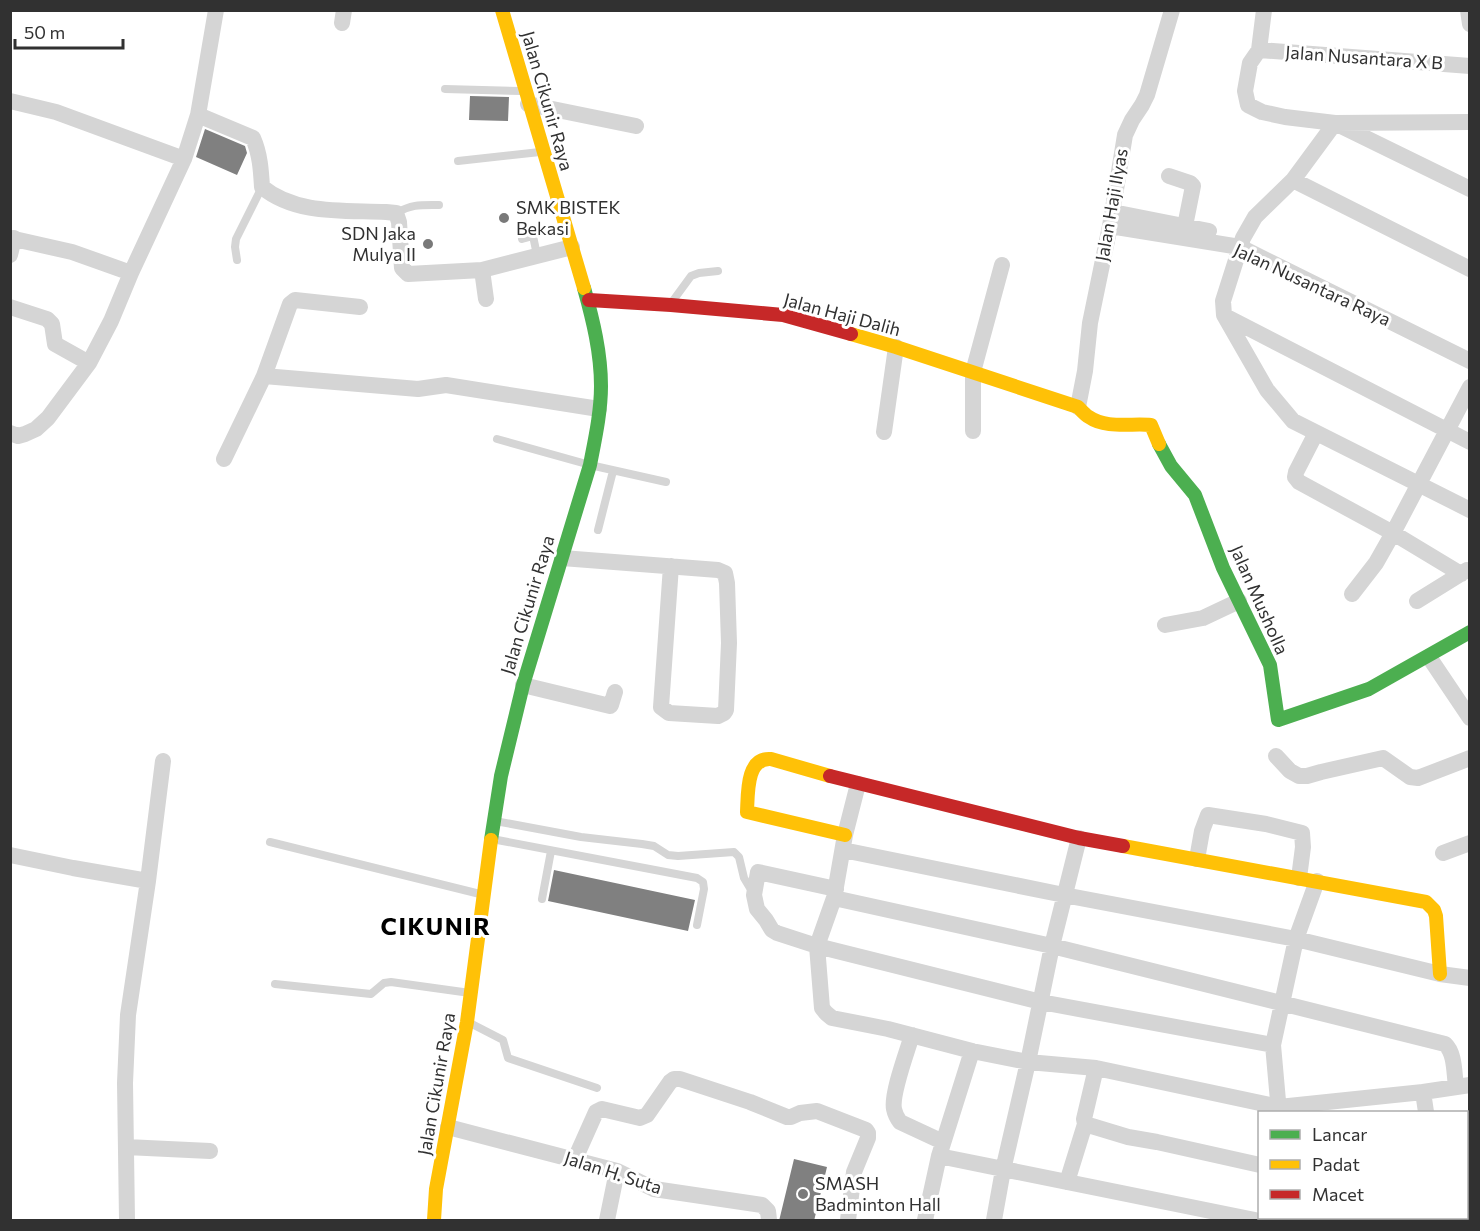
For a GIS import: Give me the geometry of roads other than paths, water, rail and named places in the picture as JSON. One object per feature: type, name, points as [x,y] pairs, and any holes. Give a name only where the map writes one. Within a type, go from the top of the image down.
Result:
[{"type":"street","points":[[10,434],[18,436],[25,434],[36,429],[48,418],[89,363],[111,321],[184,159],[198,115],[216,10]]},
{"type":"street","name":"Jalan Cikunir Raya","points":[[434,1221],[436,1189],[467,1022],[501,776],[522,685],[590,465],[597,433],[601,378],[589,300],[526,97],[502,10]]},
{"type":"street","name":"Jalan Haji Ilyas","points":[[1078,407],[1085,371],[1090,323],[1112,219],[1125,135],[1147,95],[1172,10]]},
{"type":"street","points":[[1263,10],[1259,50],[1250,63],[1245,91],[1248,105],[1262,112],[1284,117],[1335,123],[1470,122]]},
{"type":"street","points":[[1468,10],[1470,24]]},
{"type":"street","name":"Jalan Nusantara X B","points":[[1259,50],[1470,66]]},
{"type":"street","points":[[526,97],[636,126]]},
{"type":"street","points":[[10,101],[56,112],[184,159]]},
{"type":"street","points":[[198,115],[253,138],[260,160],[262,187],[272,196],[295,205],[321,210],[396,213],[399,222],[402,268],[408,274],[482,270],[572,247]]},
{"type":"street","points":[[1335,123],[1293,180],[1255,218],[1242,243],[1224,301],[1224,315],[1267,390],[1293,421],[1470,510]]},
{"type":"street","points":[[1335,123],[1470,189]]},
{"type":"street","points":[[1169,177],[1193,186],[1185,226]]},
{"type":"street","points":[[1293,180],[1470,269]]},
{"type":"street","name":"Jalan Nusantara Raya","points":[[1112,219],[1185,226],[1242,243],[1470,352]]},
{"type":"street","name":"Jalan Nusantara Raya","points":[[1112,219],[1242,243],[1470,361]]},
{"type":"street","points":[[10,255],[12,238],[72,252],[131,273]]},
{"type":"street","points":[[973,431],[973,372],[1002,265]]},
{"type":"street","points":[[482,270],[486,299]]},
{"type":"street","points":[[224,459],[264,376],[290,304],[295,300],[360,307]]},
{"type":"street","name":"Jalan Haji Dalih","points":[[589,300],[783,315],[896,347],[1078,407]]},
{"type":"street","points":[[10,307],[47,319],[52,324],[55,344],[89,363]]},
{"type":"street","points":[[1224,315],[1470,442]]},
{"type":"street","points":[[884,432],[896,347]]},
{"type":"street","points":[[264,376],[418,389],[446,384],[599,409]]},
{"type":"street","points":[[1352,594],[1376,563],[1470,387]]},
{"type":"street","name":"Jalan Musholla","points":[[1078,407],[1089,418],[1103,422],[1151,425],[1171,466],[1195,495],[1223,568],[1270,665],[1278,720],[1369,689],[1429,657]]},
{"type":"street","points":[[1316,433],[1296,472],[1295,477],[1299,482],[1465,571]]},
{"type":"street","points":[[562,558],[671,566],[718,570],[726,575],[729,643],[726,710],[718,716],[669,713],[661,707],[671,566]]},
{"type":"street","points":[[1417,601],[1465,571]]},
{"type":"street","points":[[1165,625],[1203,618],[1239,601]]},
{"type":"street","points":[[1470,632],[1429,657],[1470,718]]},
{"type":"street","points":[[522,685],[610,706],[615,692]]},
{"type":"street","points":[[1276,756],[1290,771],[1299,776],[1383,758],[1414,778],[1470,758]]},
{"type":"street","points":[[1440,974],[1437,922],[1434,910],[1426,902],[1079,838],[858,784],[771,759],[761,759],[755,763],[752,771],[747,812],[844,842],[1064,895],[1296,939],[1440,974],[1470,978]]},
{"type":"street","points":[[130,1220],[125,1083],[128,1015],[163,761]]},
{"type":"street","points":[[858,784],[844,842],[835,894],[817,946],[822,1008],[831,1018],[1028,1062],[1096,1068],[1279,1110],[1463,1086],[1452,1055],[1444,1044],[835,894],[758,873],[754,895],[757,909],[772,930],[777,933],[817,946],[1041,1002],[1273,1045]]},
{"type":"street","points":[[1197,859],[1208,815],[1266,824],[1302,833],[1303,846],[1299,878]]},
{"type":"street","points":[[994,1221],[1052,946],[1079,838]]},
{"type":"street","points":[[1443,854],[1470,843]]},
{"type":"street","points":[[10,855],[148,881]]},
{"type":"street","points":[[1279,1110],[1273,1045],[1296,939],[1317,881]]},
{"type":"street","points":[[912,1035],[894,1096],[893,1108],[900,1122],[941,1149],[1003,1170],[1067,1182],[1203,1215],[1255,1221]]},
{"type":"street","points":[[925,1221],[941,1149],[972,1051]]},
{"type":"street","points":[[1067,1182],[1085,1124],[1084,1119],[1096,1068]]},
{"type":"street","points":[[575,1159],[596,1112],[602,1109],[640,1118],[647,1115],[670,1082],[680,1079],[787,1117],[801,1112],[817,1112],[866,1130],[868,1138],[854,1172],[848,1221]]},
{"type":"street","points":[[1423,1092],[1426,1111]]},
{"type":"street","points":[[1085,1124],[1128,1137],[1258,1165]]},
{"type":"street","name":"Jalan H. Suta","points":[[448,1127],[617,1171],[654,1189],[762,1205],[768,1211],[770,1221]]},
{"type":"street","points":[[126,1148],[210,1151]]},
{"type":"street","points":[[608,1221],[617,1171]]},
{"type":"lane","points":[[445,88],[526,97]]},
{"type":"lane","points":[[458,160],[543,152]]},
{"type":"lane","points":[[237,260],[236,239],[262,187]]},
{"type":"lane","points":[[396,213],[415,205],[439,205]]},
{"type":"lane","points":[[522,239],[533,236],[537,255]]},
{"type":"lane","points":[[670,305],[691,276],[718,271]]},
{"type":"lane","points":[[497,439],[613,471],[666,482]]},
{"type":"lane","points":[[598,530],[613,471]]},
{"type":"lane","points":[[494,821],[581,837],[654,846],[668,855],[734,852],[740,857],[744,878],[754,895]]},
{"type":"lane","points":[[492,838],[697,878],[704,882],[697,925]]},
{"type":"lane","points":[[270,842],[483,895]]},
{"type":"lane","points":[[542,899],[551,851]]},
{"type":"lane","points":[[274,984],[371,994],[384,983],[391,982],[470,993]]},
{"type":"lane","points":[[467,1022],[503,1040],[508,1058],[597,1088]]},
{"type":"place","name":"SMK BISTEK Bekasi","points":[[504,218]]},
{"type":"place","name":"SDN Jaka Mulya II","points":[[428,244]]},
{"type":"place","name":"SMASH Badminton Hall","points":[[803,1194]]},
{"type":"district","name":"CIKUNIR","points":[[436,927]]}]
